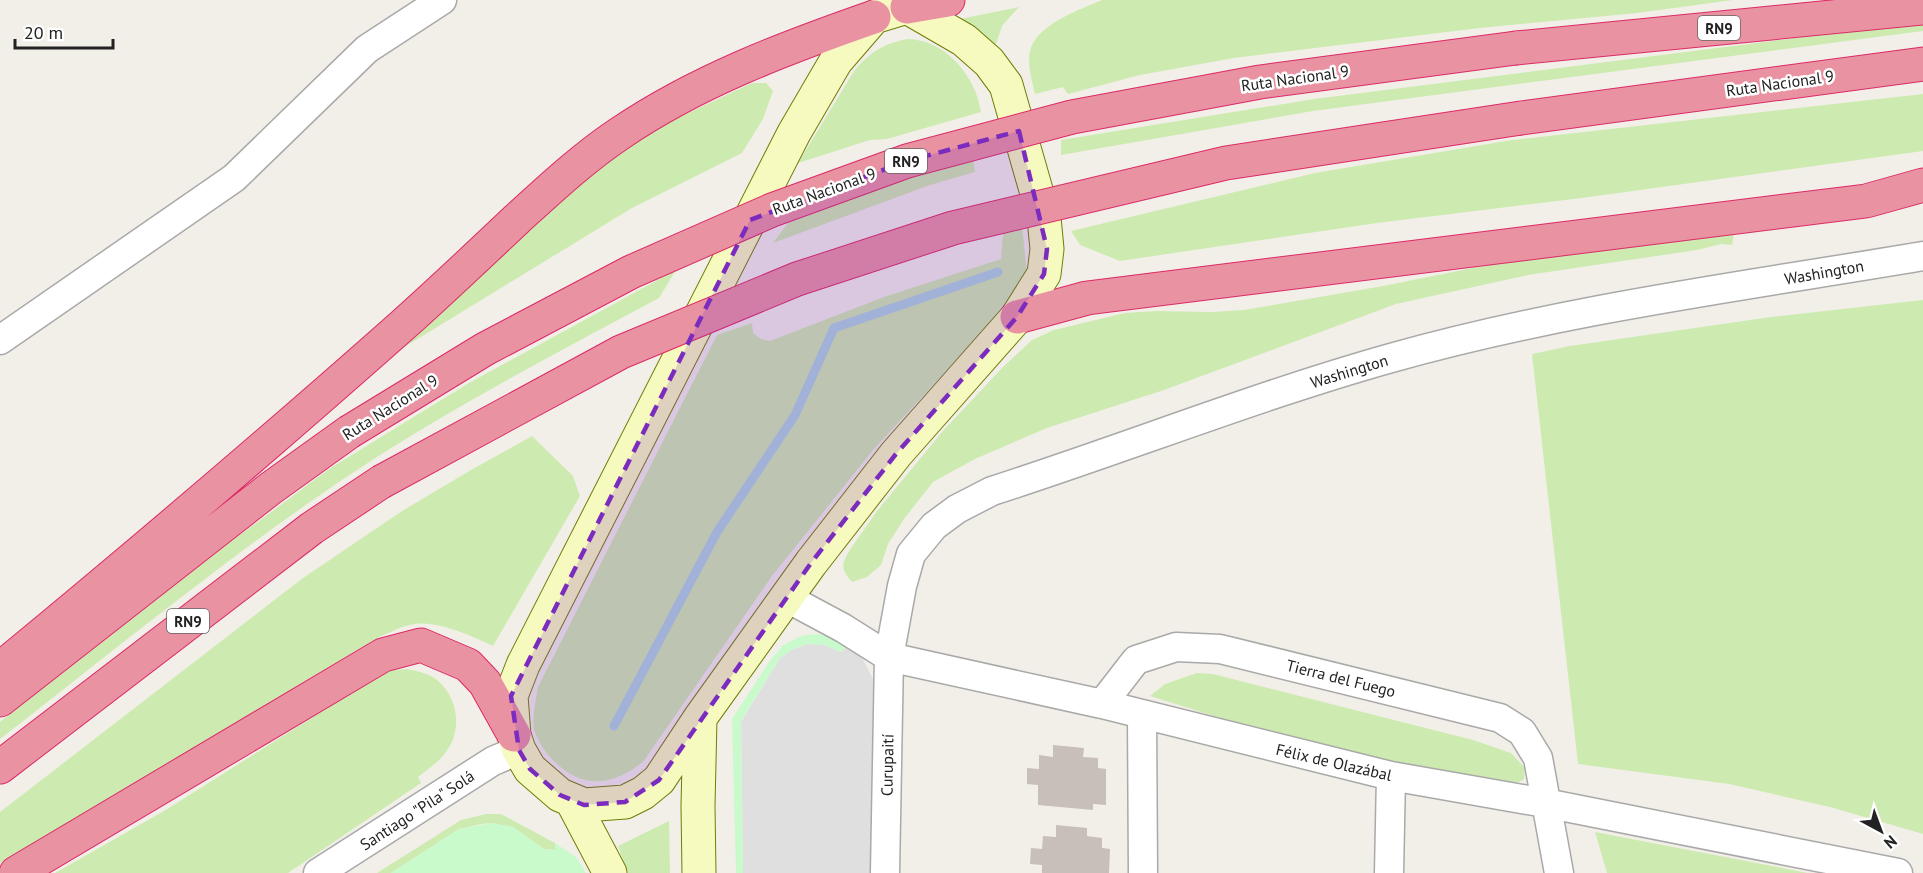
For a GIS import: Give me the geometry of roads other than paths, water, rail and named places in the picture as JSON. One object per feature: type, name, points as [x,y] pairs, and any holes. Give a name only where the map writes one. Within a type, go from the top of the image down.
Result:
[{"type":"highway","points":[[907,7],[948,0]]},
{"type":"highway","name":"Ruta Nacional 9","points":[[0,700],[271,488],[349,432],[485,349],[631,272],[772,210],[907,161],[1072,117],[1260,82],[1516,48],[1923,8]]},
{"type":"highway","points":[[0,669],[304,413],[575,166],[620,133],[680,96],[750,62],[874,17]]},
{"type":"highway","name":"Ruta Nacional 9","points":[[0,767],[276,554],[381,482],[621,352],[798,279],[953,228],[1226,163],[1521,118],[1923,64]]},
{"type":"highway","points":[[1017,317],[1087,298],[1866,201],[1923,185]]},
{"type":"highway","points":[[16,873],[230,744],[383,656],[421,645],[468,665],[485,683],[516,743]]},
{"type":"main road","points":[[907,7],[964,40],[989,62],[1006,85],[1044,218],[1047,249],[1044,274],[1017,317],[896,454],[811,563],[700,718],[659,780],[643,793],[625,802],[584,806],[560,795],[530,769],[516,743],[511,696],[523,666],[795,133],[836,61],[874,17],[907,7]]},
{"type":"main road","points":[[699,873],[700,718]]},
{"type":"main road","points":[[572,801],[610,873]]},
{"type":"street","points":[[0,340],[234,178],[367,49],[442,0]]},
{"type":"street","name":"Washington","points":[[889,657],[902,586],[911,554],[934,526],[957,509],[992,491],[1292,388],[1393,357],[1562,317],[1923,256]]},
{"type":"street","name":"Félix de Olazábal","points":[[788,598],[843,628],[889,657],[1102,704],[1142,716],[1391,776],[1545,803],[1898,873]]},
{"type":"street","name":"Tierra del Fuego","points":[[1102,704],[1136,660],[1176,647],[1220,649],[1500,718],[1522,732],[1538,758],[1559,873]]},
{"type":"street","name":"Curupaití","points":[[885,873],[889,657]]},
{"type":"street","points":[[1142,716],[1143,873]]},
{"type":"street","name":"Santiago \"Pila\" Solá","points":[[318,873],[493,761],[516,743]]},
{"type":"street","points":[[1389,873],[1391,776]]},
{"type":"waterway","points":[[614,726],[717,532],[795,415],[834,328],[998,272]]}]
